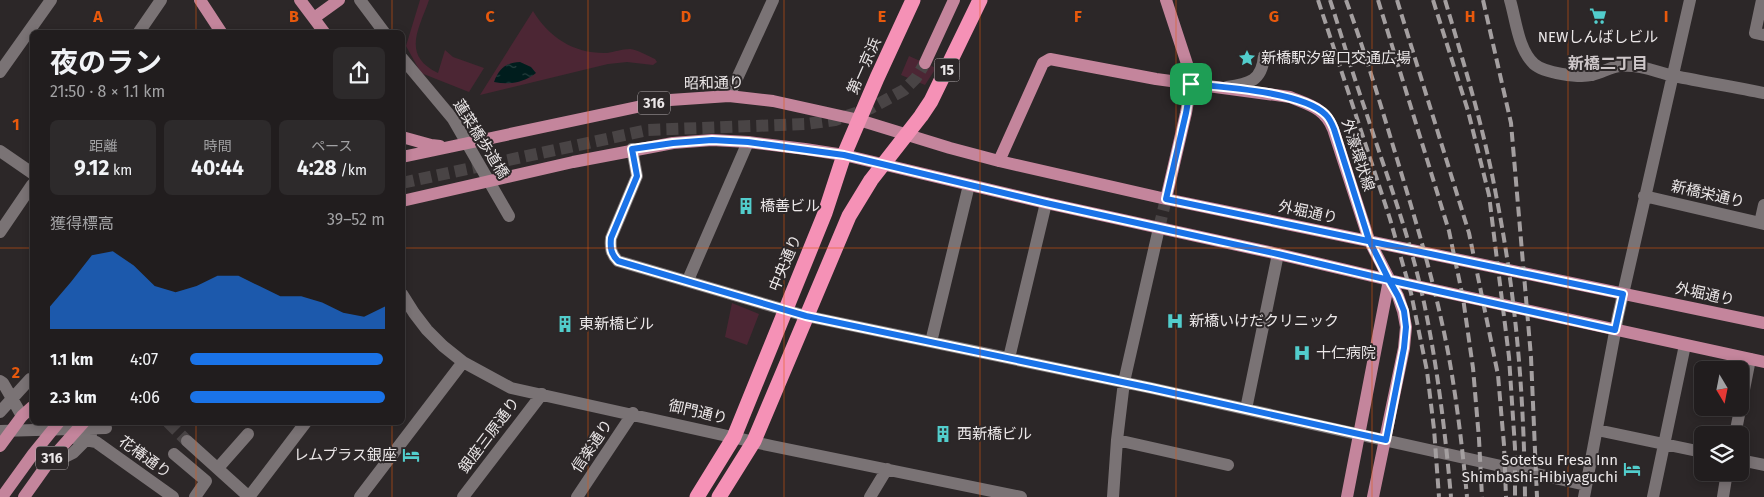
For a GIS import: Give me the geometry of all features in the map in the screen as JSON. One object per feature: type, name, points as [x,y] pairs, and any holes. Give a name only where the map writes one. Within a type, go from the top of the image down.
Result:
[{"type":"highway","name":"第一京浜","points":[[860,121],[913,0]]},
{"type":"highway","name":"15","points":[[719,497],[754,441],[849,216],[882,164],[931,101],[980,0]]},
{"type":"highway","name":"中央通り","points":[[697,497],[734,437],[825,213],[844,155],[860,121]]},
{"type":"main road","points":[[200,0],[220,30]]},
{"type":"main road","points":[[300,0],[323,30]]},
{"type":"main road","points":[[314,18],[339,0]]},
{"type":"main road","points":[[925,63],[954,0]]},
{"type":"main road","points":[[1166,0],[1190,73],[1191,84],[1166,199]]},
{"type":"main road","name":"外濠環状線","points":[[999,161],[1046,60],[1056,58],[1156,79],[1227,87],[1290,97],[1309,104],[1326,115],[1334,129],[1369,240],[1389,280]]},
{"type":"main road","name":"昭和通り","points":[[405,156],[670,100],[730,96],[773,101],[860,121],[906,135]]},
{"type":"main road","name":"外堀通り","points":[[906,135],[999,161],[1166,199],[1764,323]]},
{"type":"main road","name":"316","points":[[405,138],[430,145],[450,147]]},
{"type":"main road","points":[[405,200],[632,149],[712,140],[748,142],[844,155],[1046,203],[1764,362]]},
{"type":"main road","points":[[1348,497],[1389,280]]},
{"type":"main road","points":[[1373,497],[1404,348],[1406,327],[1404,311],[1389,280]]},
{"type":"main road","points":[[0,446],[30,408]]},
{"type":"main road","name":"316","points":[[2,497],[55,425]]},
{"type":"main road","name":"316","points":[[24,497],[51,459],[70,437],[88,425]]},
{"type":"street","points":[[0,72],[51,0]]},
{"type":"street","points":[[139,30],[161,0]]},
{"type":"street","points":[[360,0],[382,30]]},
{"type":"street","points":[[730,96],[773,0]]},
{"type":"street","points":[[1510,0],[1527,56],[1541,69],[1580,77],[1620,66],[1634,66],[1672,76],[1764,93]]},
{"type":"street","points":[[632,149],[637,176],[611,238],[610,247],[618,261],[806,316],[1124,382],[1386,440],[1585,491],[1615,330],[1690,0]]},
{"type":"street","points":[[1762,0],[1755,33],[1764,35]]},
{"type":"street","points":[[1227,87],[1253,81],[1260,75],[1264,56]]},
{"type":"street","name":"蓮菜橋歩道橋","points":[[405,62],[453,119],[509,216]]},
{"type":"street","points":[[688,280],[748,142]]},
{"type":"street","points":[[0,151],[30,172]]},
{"type":"street","points":[[931,342],[969,185]]},
{"type":"street","points":[[0,232],[30,188]]},
{"type":"street","name":"新橋栄通り","points":[[1644,196],[1762,224]]},
{"type":"street","points":[[1009,358],[1046,203]]},
{"type":"street","points":[[1762,224],[1764,205]]},
{"type":"street","points":[[1113,497],[1124,382],[1159,228]]},
{"type":"street","points":[[1246,409],[1278,254]]},
{"type":"street","name":"御門通り","points":[[405,298],[414,314],[427,330],[463,362],[511,388],[632,413],[994,494],[1021,497]]},
{"type":"street","points":[[1653,497],[1685,345]]},
{"type":"street","points":[[1737,426],[1750,359]]},
{"type":"street","points":[[360,497],[463,362]]},
{"type":"street","points":[[22,416],[0,411],[29,377]]},
{"type":"street","points":[[0,381],[22,416]]},
{"type":"street","name":"銀座三原通り","points":[[463,497],[542,394]]},
{"type":"street","name":"信楽通り","points":[[577,497],[632,413]]},
{"type":"street","points":[[55,425],[62,444],[61,462],[91,435],[88,425]]},
{"type":"street","points":[[0,431],[55,425],[88,425],[106,428]]},
{"type":"street","points":[[188,441],[249,497],[304,425]]},
{"type":"street","points":[[1596,430],[1694,450]]},
{"type":"street","points":[[218,468],[248,434]]},
{"type":"street","name":"花椿通り","points":[[70,437],[96,442],[173,497]]},
{"type":"street","points":[[1117,440],[1228,465]]},
{"type":"street","points":[[174,454],[206,481],[195,497]]},
{"type":"street","points":[[1749,462],[1764,465]]},
{"type":"street","points":[[870,497],[887,469]]},
{"type":"street","points":[[1723,497],[1726,481]]},
{"type":"shaded area","points":[[420,0],[429,0],[416,41],[416,50],[420,58],[427,66],[438,73],[445,50],[453,57],[484,68],[469,92],[421,73],[406,46]]},
{"type":"shaded area","points":[[533,11],[547,29],[574,47],[595,53],[630,49],[655,59],[657,62],[653,65],[627,62],[608,64],[480,95]]},
{"type":"shaded area","points":[[909,56],[936,68],[925,85],[901,75]]},
{"type":"shaded area","points":[[732,303],[759,314],[747,345],[725,337]]},
{"type":"water","points":[[520,62],[531,67],[536,73],[516,82],[494,82],[498,73],[504,67]]},
{"type":"tunnel","points":[[405,182],[648,130],[806,124],[835,120],[871,108],[904,90],[916,78],[925,63]]},
{"type":"tunnel","points":[[1159,228],[1166,199]]},
{"type":"tunnel","points":[[171,425],[187,441]]},
{"type":"railway","points":[[1318,0],[1390,219],[1411,293],[1427,371],[1439,497]]},
{"type":"railway","points":[[1330,0],[1397,204],[1423,298],[1436,372],[1451,497]]},
{"type":"railway","points":[[1346,0],[1385,119],[1434,290],[1454,385],[1467,497]]},
{"type":"railway","points":[[1378,0],[1449,231],[1463,298],[1473,368],[1482,497]]},
{"type":"railway","points":[[1397,0],[1469,233],[1498,375],[1506,497]]},
{"type":"railway","points":[[1433,0],[1468,111],[1489,195],[1509,357],[1515,448],[1515,497]]},
{"type":"railway","points":[[1445,0],[1480,121],[1509,270],[1521,383],[1525,497]]},
{"type":"railway","points":[[1483,0],[1511,123],[1531,357],[1537,497]]},
{"type":"place","name":"NEWしんばしビル","points":[[1598,16]]},
{"type":"place","name":"新橋駅汐留口交通広場","points":[[1247,58]]},
{"type":"place","name":"橋善ビル","points":[[746,206]]},
{"type":"place","name":"新橋いけだクリニック","points":[[1175,321]]},
{"type":"place","name":"東新橋ビル","points":[[565,324]]},
{"type":"place","name":"十仁病院","points":[[1302,353]]},
{"type":"place","name":"西新橋ビル","points":[[943,434]]},
{"type":"place","name":"レムプラス銀座","points":[[411,455]]},
{"type":"place","name":"Sotetsu Fresa Inn Shimbashi-Hibiyaguchi","points":[[1632,469]]},
{"type":"district","name":"新橋二丁目","points":[[1608,63]]},
{"type":"route","points":[[1191,84],[1166,199],[1369,240],[1623,294],[1615,330],[1389,280],[1404,311],[1406,327],[1404,348],[1386,440],[1151,388],[806,316],[618,261],[610,247],[611,238],[637,176],[632,149],[712,140],[748,142],[844,155],[1046,203],[1389,280],[1369,240],[1334,129],[1330,120],[1322,111],[1290,97],[1227,87],[1191,84]]}]
